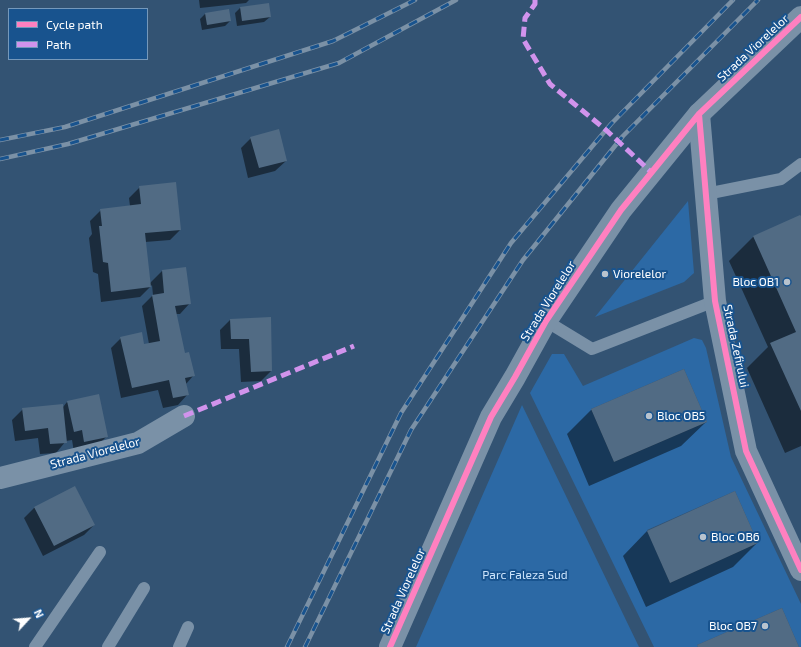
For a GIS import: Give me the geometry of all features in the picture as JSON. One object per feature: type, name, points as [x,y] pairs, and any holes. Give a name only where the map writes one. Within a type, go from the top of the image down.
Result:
[{"type":"street","name":"Strada Viorelelor","points":[[390,647],[491,417],[516,377],[546,321],[621,210],[699,114],[801,17]]},
{"type":"street","name":"Strada Zefirului","points":[[699,114],[715,301],[746,451],[801,570]]},
{"type":"street","name":"Strada Viorelelor","points":[[0,478],[138,443],[184,416]]},
{"type":"lane","points":[[706,194],[780,179],[801,164]]},
{"type":"lane","points":[[546,321],[592,349],[715,301]]},
{"type":"lane","points":[[35,647],[100,552]]},
{"type":"lane","points":[[108,647],[144,588]]},
{"type":"lane","points":[[179,647],[188,627]]},
{"type":"green space","points":[[688,201],[694,273],[684,282],[595,317]]},
{"type":"green space","points":[[694,338],[702,340],[706,348],[731,457],[801,604],[801,647],[799,647],[782,608],[697,645],[698,647],[654,647],[530,393],[552,354],[564,354],[583,386]],"holes":[[[684,369],[707,422],[614,462],[591,409]],[[735,491],[758,543],[670,583],[647,530]]]},
{"type":"green space","name":"Parc Faleza Sud","points":[[522,405],[639,647],[416,647]]},
{"type":"building","points":[[269,3],[271,17],[242,21],[240,7]]},
{"type":"building","points":[[229,9],[231,21],[207,25],[205,13]]},
{"type":"building","points":[[279,129],[287,161],[259,168],[250,137]]},
{"type":"building","points":[[176,182],[181,230],[145,233],[151,287],[111,292],[108,263],[103,262],[99,226],[102,226],[100,209],[141,204],[139,186]]},
{"type":"building","name":"Bloc OB1","points":[[800,215],[801,411],[770,343],[796,332],[753,236]]},
{"type":"building","points":[[186,267],[191,304],[175,306],[185,353],[189,352],[195,376],[185,378],[189,395],[173,398],[169,380],[132,388],[120,337],[142,332],[144,344],[160,341],[152,295],[164,293],[162,270]]},
{"type":"building","points":[[271,317],[272,371],[251,372],[249,339],[231,339],[230,319]]},
{"type":"building","name":"Bloc OB5","points":[[684,369],[707,422],[614,462],[591,409]]},
{"type":"building","points":[[99,394],[108,437],[84,442],[82,430],[74,432],[67,401]]},
{"type":"building","points":[[63,404],[67,443],[50,444],[48,428],[25,431],[22,408]]},
{"type":"building","points":[[75,486],[95,525],[54,546],[34,507]]},
{"type":"building","name":"Bloc OB6","points":[[735,491],[758,543],[670,583],[647,531]]},
{"type":"building","name":"Bloc OB7","points":[[782,608],[799,647],[698,647],[697,645]]},
{"type":"railway","points":[[0,140],[65,127],[333,41],[415,0]]},
{"type":"railway","points":[[0,159],[68,144],[339,63],[456,0]]},
{"type":"railway","points":[[287,647],[401,413],[511,243],[611,124],[733,0]]},
{"type":"railway","points":[[305,647],[411,430],[523,260],[623,136],[758,0]]},
{"type":"marked path","points":[[535,0],[535,4],[525,18],[523,39],[550,84],[606,130],[651,172]]},
{"type":"marked path","points":[[184,416],[354,346]]},
{"type":"cycle path","points":[[390,647],[491,417],[546,321],[621,210],[699,114],[801,17]]},
{"type":"cycle path","points":[[699,114],[715,301],[746,451],[801,570]]},
{"type":"place","name":"Viorelelor","points":[[605,274]]},
{"type":"place","name":"Bloc OB1","points":[[787,282]]},
{"type":"place","name":"Bloc OB5","points":[[649,416]]},
{"type":"place","name":"Bloc OB6","points":[[703,537]]},
{"type":"place","name":"Bloc OB7","points":[[765,626]]}]
